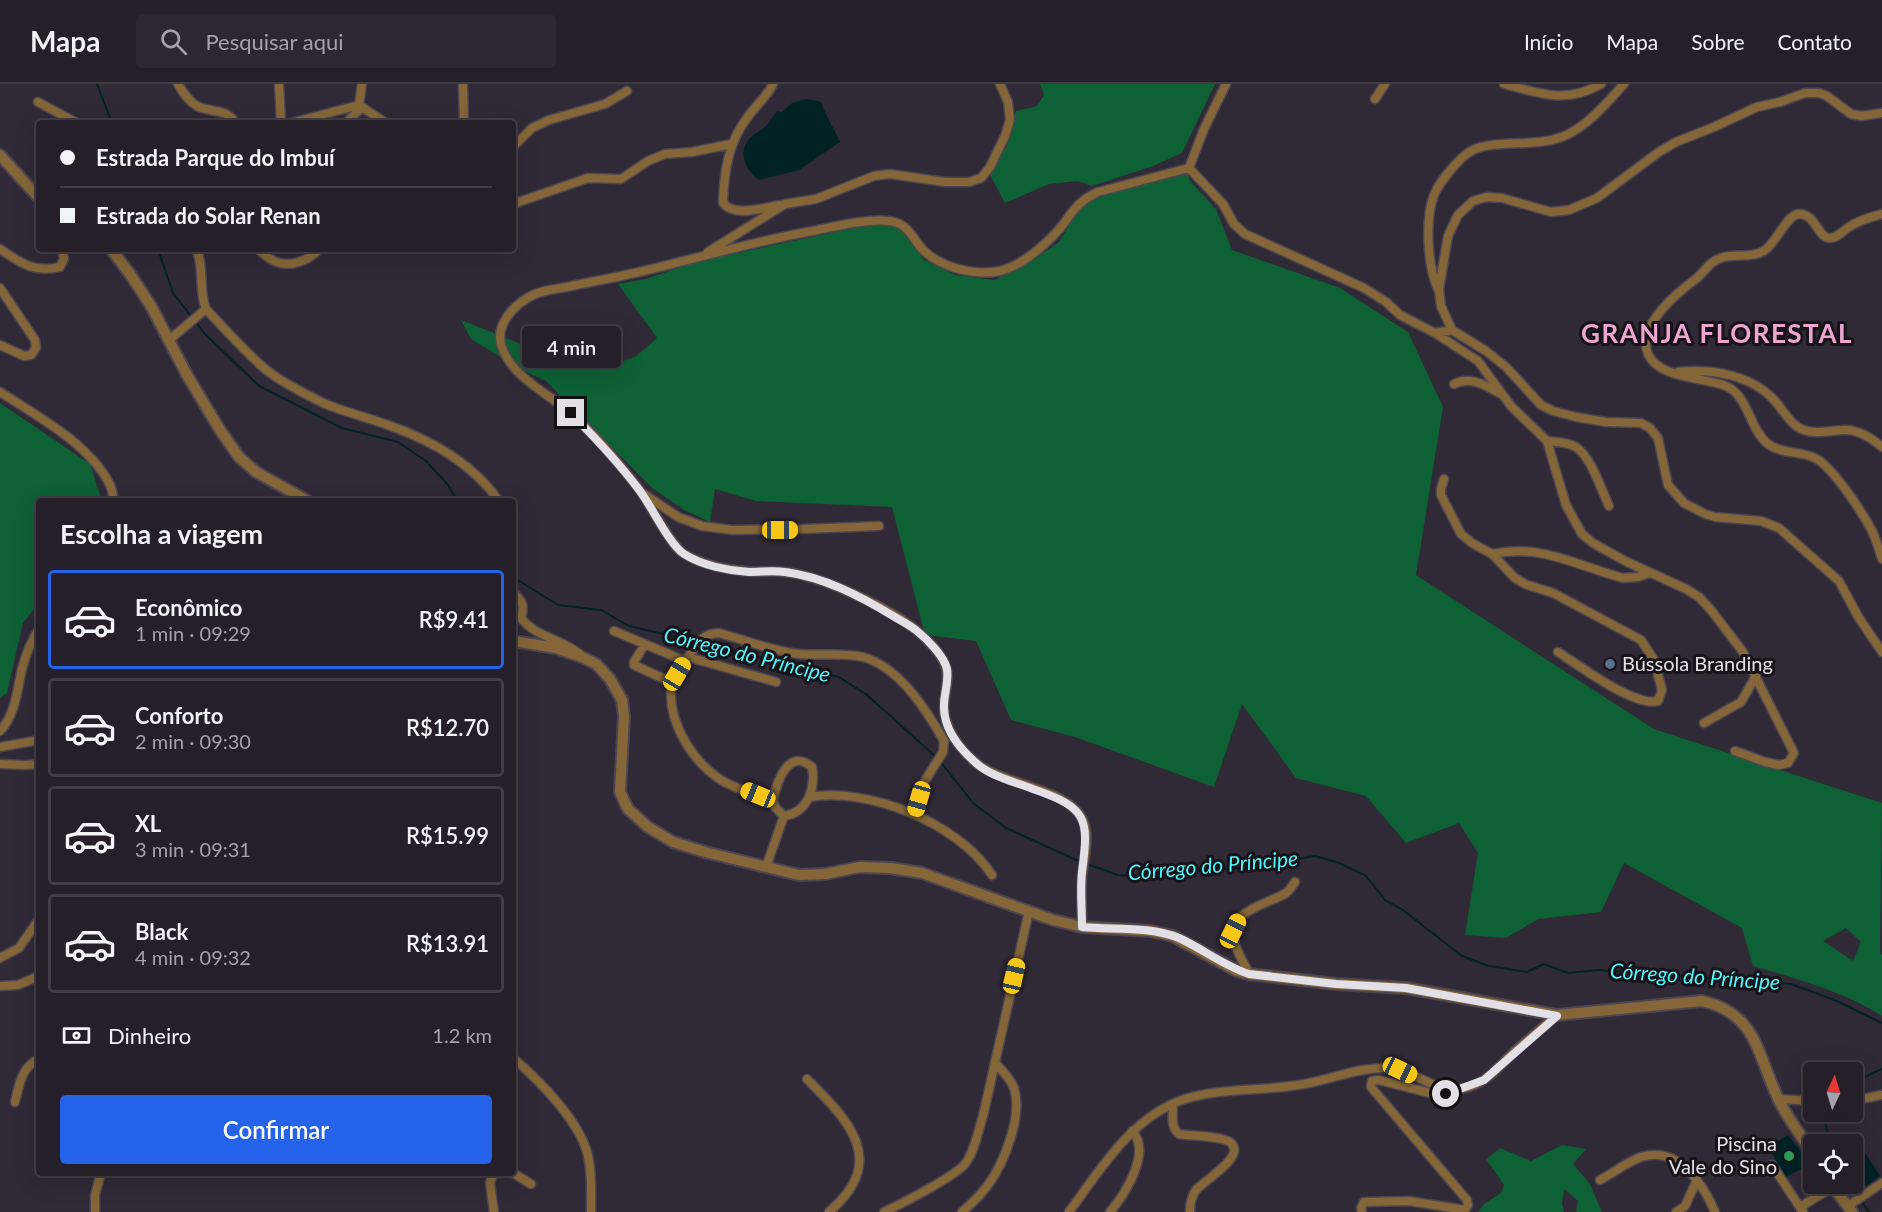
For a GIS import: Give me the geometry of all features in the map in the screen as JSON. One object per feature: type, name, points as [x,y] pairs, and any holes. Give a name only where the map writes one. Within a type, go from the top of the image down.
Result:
[{"type":"street","points":[[178,84],[188,99],[198,107],[226,114],[234,120]]},
{"type":"street","points":[[279,84],[281,120]]},
{"type":"street","points":[[349,120],[361,106],[362,84]]},
{"type":"street","points":[[464,84],[464,120]]},
{"type":"street","points":[[773,84],[746,119],[731,144],[723,203],[728,209],[735,211],[816,199],[874,176],[890,174],[945,182],[969,182],[981,178],[990,167],[1010,120],[1008,102],[1000,84]]},
{"type":"street","points":[[1190,168],[1204,129],[1226,84]]},
{"type":"street","points":[[1375,99],[1385,84]]},
{"type":"street","points":[[1504,84],[1556,97],[1578,93],[1601,84]]},
{"type":"street","points":[[1439,289],[1433,278],[1428,238],[1434,196],[1443,179],[1459,161],[1470,151],[1480,147],[1538,143],[1564,136],[1592,118],[1624,84]]},
{"type":"street","points":[[516,144],[532,128],[549,120],[605,104],[627,90]]},
{"type":"street","points":[[1882,113],[1862,116],[1851,114],[1827,96],[1819,93],[1805,93],[1757,107],[1676,142],[1597,198],[1569,210],[1551,212],[1502,198],[1486,197],[1473,201],[1458,215],[1448,236],[1439,289],[1441,306],[1452,330],[1486,351],[1506,367],[1547,409],[1606,422],[1641,423],[1650,428],[1658,438],[1668,485],[1673,493],[1684,502],[1705,514],[1726,519],[1761,521],[1779,528],[1839,581],[1859,618],[1882,652]]},
{"type":"street","points":[[38,102],[71,120]]},
{"type":"street","points":[[303,120],[361,106],[382,120]]},
{"type":"street","points":[[516,203],[588,178],[621,179],[665,153],[692,152],[731,144]]},
{"type":"street","points":[[0,155],[36,197]]},
{"type":"street","points":[[1082,927],[1082,872],[1086,853],[1085,825],[1073,808],[1062,799],[977,765],[956,743],[946,721],[944,706],[947,669],[942,658],[916,630],[848,591],[808,576],[783,571],[746,572],[723,568],[683,554],[675,546],[641,492],[605,448],[571,413],[518,373],[501,348],[500,332],[507,317],[517,304],[538,293],[626,275],[799,233],[885,220],[897,222],[907,228],[923,250],[937,261],[963,270],[989,273],[1005,270],[1025,261],[1055,234],[1072,210],[1086,197],[1190,168]]},
{"type":"street","points":[[1190,168],[1223,204],[1234,224],[1245,234],[1364,288],[1401,315],[1435,333],[1478,361],[1487,370],[1511,406],[1547,441],[1566,505],[1582,534],[1617,557],[1686,589],[1698,597],[1711,610],[1743,652],[1794,753],[1788,763],[1779,765],[1735,750]]},
{"type":"street","points":[[700,257],[785,204]]},
{"type":"street","points":[[1882,213],[1862,219],[1835,237],[1829,238],[1808,216],[1799,214],[1791,217],[1765,250],[1756,254],[1719,258],[1709,265],[1668,301],[1648,333],[1646,344],[1648,354],[1653,360],[1671,372],[1726,386],[1736,392],[1767,443],[1774,448],[1811,456],[1822,461],[1872,530],[1882,559]]},
{"type":"street","points":[[0,249],[26,266],[45,270],[60,267],[64,259],[63,252]]},
{"type":"street","points":[[113,252],[151,306],[192,384],[239,457],[256,472],[303,498]]},
{"type":"street","points":[[197,252],[201,261],[203,311],[265,369],[322,402],[418,437],[443,450],[487,483],[497,498]]},
{"type":"street","points":[[262,252],[272,261],[286,264],[298,262],[316,252]]},
{"type":"street","points":[[0,288],[35,340],[36,348],[31,355],[24,356],[0,345]]},
{"type":"street","points":[[169,340],[203,311]]},
{"type":"street","points":[[1435,333],[1452,330]]},
{"type":"street","points":[[1671,372],[1687,370],[1715,372],[1747,380],[1775,400],[1794,424],[1803,430],[1858,432],[1882,447]]},
{"type":"street","points":[[1454,384],[1470,380],[1502,394]]},
{"type":"street","points":[[0,392],[74,442],[110,484],[113,498]]},
{"type":"street","points":[[1547,441],[1577,447],[1585,456],[1609,506]]},
{"type":"street","points":[[1444,479],[1442,495],[1461,534],[1492,554],[1515,578],[1525,584],[1552,593],[1641,640],[1654,660],[1662,690],[1661,696],[1658,701],[1652,703],[1623,693],[1558,652]]},
{"type":"street","points":[[641,492],[678,517],[702,526],[732,530],[803,530],[879,526]]},
{"type":"street","points":[[1492,554],[1507,550],[1533,550],[1623,578],[1638,577],[1649,573]]},
{"type":"street","points":[[516,595],[523,602],[521,618],[528,627],[574,648],[584,658]]},
{"type":"street","points":[[614,631],[686,659],[776,682]]},
{"type":"street","points":[[0,731],[12,713],[30,642],[36,633]]},
{"type":"street","points":[[773,800],[723,781],[705,768],[678,727],[672,706],[671,687],[686,659],[709,633],[719,633],[781,651],[800,654],[862,657],[885,666],[901,679],[944,741],[943,752],[923,784],[915,813]]},
{"type":"street","points":[[516,641],[556,648],[584,658],[596,664],[610,679],[622,700],[624,716],[620,792],[628,809],[648,826],[673,842],[799,875],[825,874],[860,867],[890,868],[922,873],[1053,921],[1082,927],[1161,933],[1180,939],[1237,970],[1249,974],[1336,984],[1406,988],[1557,1016],[1702,1001],[1720,1005],[1736,1015],[1751,1031],[1778,1099],[1803,1138]]},
{"type":"street","points":[[645,644],[634,665],[673,683]]},
{"type":"street","points":[[1704,723],[1740,702],[1756,676]]},
{"type":"street","points":[[0,747],[36,741]]},
{"type":"street","points":[[797,760],[806,762],[812,767],[814,786],[798,813],[784,816],[775,807],[773,800],[782,774],[789,764],[797,760]]},
{"type":"street","points":[[0,764],[36,764]]},
{"type":"street","points":[[809,797],[827,794],[847,796],[915,813],[945,830],[984,863],[992,875]]},
{"type":"street","points":[[766,867],[784,816]]},
{"type":"street","points":[[1249,974],[1235,944],[1233,931],[1239,919],[1253,906],[1288,891],[1295,882]]},
{"type":"street","points":[[884,1212],[903,1203],[964,1165],[973,1147],[983,1116],[1029,911]]},
{"type":"street","points":[[0,958],[19,948],[36,923]]},
{"type":"street","points":[[0,986],[18,985],[36,977]]},
{"type":"street","points":[[1362,1212],[1364,1202],[1409,1201],[1465,1210],[1468,1205],[1467,1200],[1371,1087],[1372,1081],[1378,1080],[1430,1093],[1446,1094],[1484,1080],[1557,1016]]},
{"type":"street","points":[[15,1102],[20,1080],[27,1068],[36,1061]]},
{"type":"street","points":[[516,1061],[557,1102],[580,1133],[589,1160],[591,1212]]},
{"type":"street","points":[[962,1212],[988,1186],[1004,1156],[1013,1129],[1017,1107],[1014,1088],[994,1062]]},
{"type":"street","points":[[1070,1212],[1102,1167],[1132,1131],[1153,1115],[1184,1099],[1206,1094],[1295,1086],[1382,1068],[1400,1070],[1444,1089],[1459,1089]]},
{"type":"street","points":[[807,1078],[838,1109],[857,1141],[860,1156],[860,1170],[849,1189],[829,1212]]},
{"type":"street","points":[[1863,1099],[1882,1095]]},
{"type":"street","points":[[1778,1099],[1803,1100]]},
{"type":"street","points":[[1173,1104],[1174,1130],[1179,1134],[1230,1142],[1234,1153],[1229,1162],[1197,1189],[1191,1199],[1190,1212]]},
{"type":"street","points":[[1113,1210],[1133,1175],[1141,1154],[1140,1143],[1132,1131]]},
{"type":"street","points":[[1600,1180],[1640,1157],[1657,1154],[1668,1157],[1685,1167],[1696,1180],[1715,1212]]},
{"type":"street","points":[[1772,1165],[1802,1210],[1821,1194]]},
{"type":"street","points":[[516,1175],[531,1184]]},
{"type":"street","points":[[95,1212],[94,1195],[99,1176]]},
{"type":"street","points":[[492,1176],[490,1183],[494,1212]]},
{"type":"street","points":[[1676,1212],[1684,1209],[1696,1180]]},
{"type":"street","points":[[1841,1194],[1852,1206],[1882,1183]]},
{"type":"green space","points":[[1040,84],[1215,84],[1182,153],[1153,166],[1092,186],[1078,181],[1049,184],[1005,203],[989,173],[1007,146],[1016,111],[1037,106],[1044,95]]},
{"type":"green space","points":[[1187,172],[1190,181],[1216,209],[1232,250],[1340,288],[1408,332],[1443,407],[1416,575],[1654,729],[1882,803],[1880,952],[1882,955],[1882,1016],[1837,993],[1753,966],[1742,928],[1624,863],[1601,912],[1538,919],[1506,938],[1465,935],[1478,853],[1459,823],[1406,843],[1366,796],[1296,778],[1242,704],[1214,787],[1075,737],[1011,720],[976,641],[925,635],[892,507],[756,501],[715,489],[710,522],[684,510],[652,488],[546,381],[522,370],[471,339],[461,320],[531,348],[601,368],[635,357],[657,338],[618,284],[646,279],[695,262],[882,222],[901,227],[924,260],[956,275],[994,280],[1027,264],[1059,242],[1079,209],[1097,194]],"holes":[[[1846,928],[1861,942],[1853,961],[1823,941]]]},
{"type":"green space","points":[[0,403],[90,464],[101,498],[36,498],[36,607],[23,623],[7,693],[0,698]]},
{"type":"green space","points":[[1562,1145],[1586,1149],[1573,1164],[1590,1184],[1602,1212],[1576,1212],[1578,1201],[1564,1189],[1562,1204],[1564,1212],[1478,1212],[1484,1204],[1501,1193],[1504,1185],[1486,1159],[1500,1148],[1531,1161]]},
{"type":"shaded area","points":[[807,99],[821,102],[840,142],[799,170],[759,180],[751,173],[746,163],[744,147],[753,135],[767,125],[777,111],[782,112],[792,103]]},
{"type":"shaded area","name":"Piscina Vale do Sino","points":[[1788,1135],[1803,1155],[1803,1168],[1786,1177],[1768,1147]]},
{"type":"shaded area","points":[[1863,1149],[1880,1176],[1866,1186],[1863,1181]]},
{"type":"waterway","name":"Córrego do Príncipe","points":[[97,84],[111,120]]},
{"type":"waterway","name":"Córrego do Príncipe","points":[[159,252],[173,293],[205,334],[259,386],[342,428],[398,442],[426,461],[448,485],[455,498]]},
{"type":"waterway","name":"Córrego do Príncipe","points":[[516,579],[558,605],[601,610],[629,626],[697,642]]},
{"type":"waterway","name":"Córrego do Príncipe","points":[[702,643],[839,677],[867,695],[936,757]]},
{"type":"waterway","name":"Córrego do Príncipe","points":[[940,761],[973,803],[1006,828],[1081,862]]},
{"type":"waterway","name":"Córrego do Príncipe","points":[[1087,864],[1118,875],[1151,876],[1165,868],[1196,870],[1243,868],[1315,856],[1339,863],[1366,876],[1385,900],[1403,910],[1462,956],[1489,966],[1527,972],[1544,964],[1568,973],[1598,970],[1791,984],[1837,1001],[1882,1023]]},
{"type":"waterway","name":"Córrego do Príncipe","points":[[1863,1078],[1882,1069]]},
{"type":"waterway","name":"Córrego do Príncipe","points":[[1825,1122],[1828,1134]]},
{"type":"waterway","name":"Córrego do Príncipe","points":[[1861,1201],[1869,1212]]},
{"type":"place","name":"Bússola Branding","points":[[1610,664]]},
{"type":"place","name":"Piscina Vale do Sino","points":[[1789,1156]]},
{"type":"district","name":"GRANJA FLORESTAL","points":[[1717,334]]},
{"type":"route","points":[[571,413],[605,448],[641,492],[675,546],[683,554],[723,568],[746,572],[783,571],[808,576],[848,591],[916,630],[942,658],[947,669],[944,706],[946,721],[956,743],[977,765],[1062,799],[1081,816],[1086,834],[1086,853],[1082,872],[1082,927],[1161,933],[1180,939],[1237,970],[1249,974],[1436,992],[1557,1016],[1484,1080],[1446,1094]]}]
